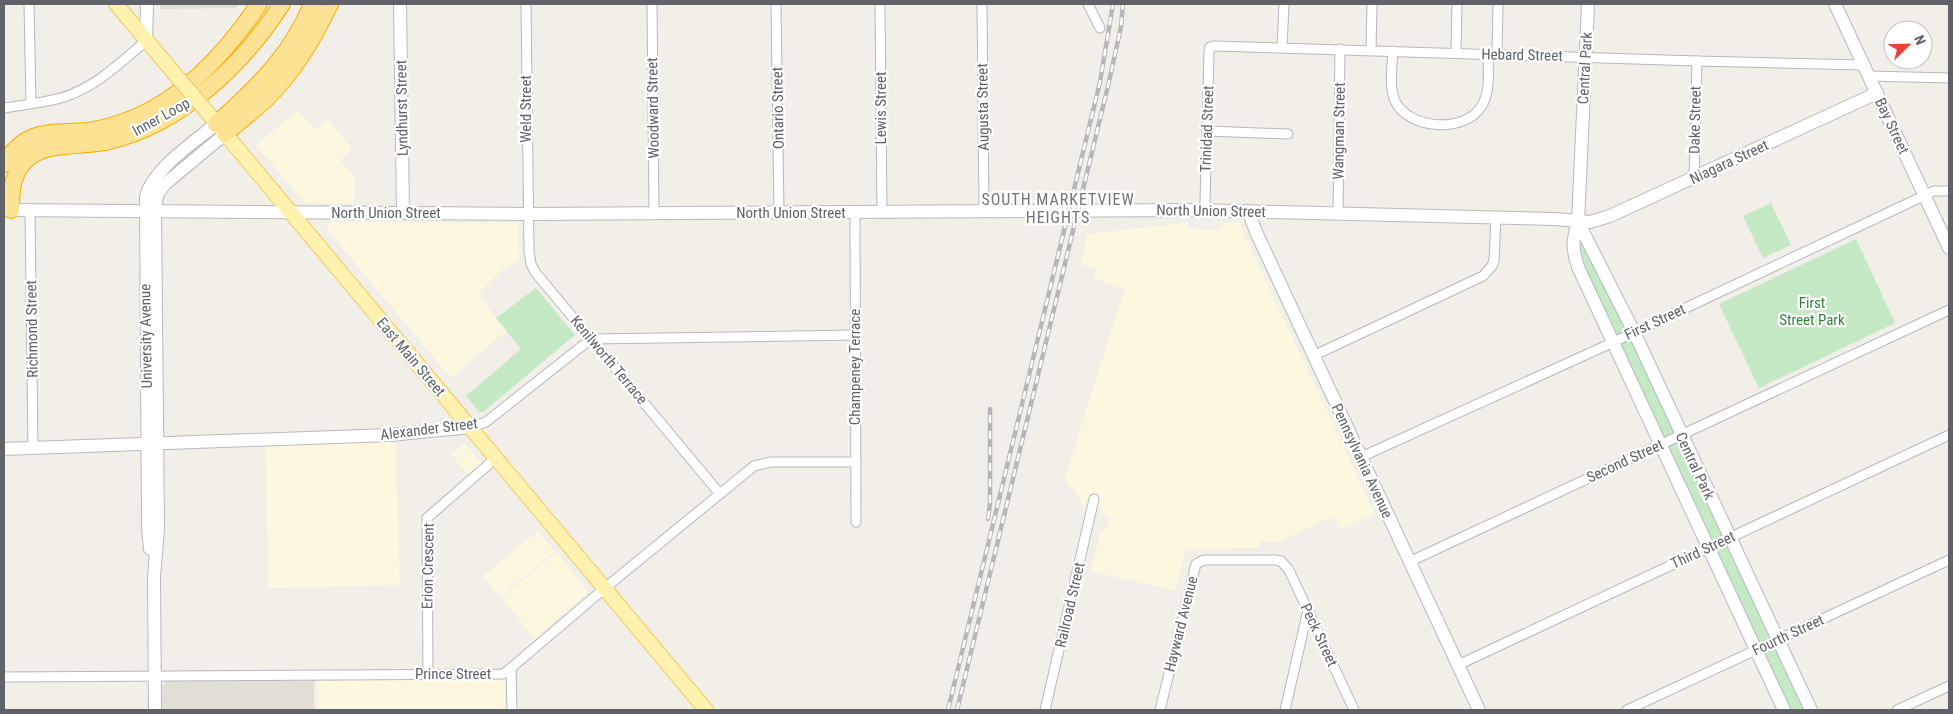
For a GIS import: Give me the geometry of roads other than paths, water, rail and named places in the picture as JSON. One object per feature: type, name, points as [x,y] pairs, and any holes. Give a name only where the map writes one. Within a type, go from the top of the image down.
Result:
[{"type":"highway","name":"Inner Loop","points":[[4,164],[18,146],[40,134],[104,128],[126,121],[154,108],[174,95],[213,62],[259,4]]},
{"type":"highway","name":"Inner Loop","points":[[8,210],[15,176],[24,163],[32,156],[54,147],[94,144],[120,138],[144,130],[170,115],[207,89],[230,68],[252,44],[282,4]]},
{"type":"highway","points":[[220,129],[283,57],[312,4]]},
{"type":"highway","points":[[220,129],[266,99],[284,78],[310,41],[330,4]]},
{"type":"main road","name":"East Main Street","points":[[116,4],[706,710]]},
{"type":"street","points":[[29,4],[31,103]]},
{"type":"street","points":[[4,108],[60,98],[86,87],[106,74],[146,41],[146,4]]},
{"type":"street","name":"Lyndhurst Street","points":[[400,4],[403,213]]},
{"type":"street","name":"Weld Street","points":[[526,4],[528,214]]},
{"type":"street","name":"Woodward Street","points":[[652,4],[654,213]]},
{"type":"street","name":"Ontario Street","points":[[776,4],[779,213]]},
{"type":"street","name":"Lewis Street","points":[[880,4],[882,213]]},
{"type":"street","name":"Augusta Street","points":[[982,4],[984,211]]},
{"type":"street","points":[[1088,4],[1100,28]]},
{"type":"street","points":[[1282,48],[1284,4]]},
{"type":"street","points":[[1371,50],[1372,4]]},
{"type":"street","points":[[1456,53],[1457,4]]},
{"type":"street","points":[[1392,52],[1393,95],[1402,112],[1419,122],[1451,124],[1462,122],[1473,117],[1484,102],[1498,4]]},
{"type":"street","name":"Central Park","points":[[1588,4],[1578,222],[1573,250],[1578,267],[1784,710]]},
{"type":"street","name":"Bay Street","points":[[1835,4],[1949,248]]},
{"type":"street","name":"Hebard Street","points":[[1210,47],[1586,56],[1866,70],[1949,78]]},
{"type":"street","name":"Trinidad Street","points":[[1203,211],[1205,202],[1210,47]]},
{"type":"street","name":"Wangman Street","points":[[1338,214],[1340,49]]},
{"type":"street","name":"Dake Street","points":[[1694,178],[1697,61]]},
{"type":"street","name":"Niagara Street","points":[[1578,222],[1590,222],[1605,218],[1877,94]]},
{"type":"street","name":"University Avenue","points":[[155,710],[154,577],[148,528],[152,443],[150,211],[147,192],[155,177],[220,129]]},
{"type":"street","points":[[1207,132],[1288,134]]},
{"type":"street","name":"First Street","points":[[1361,458],[1925,195],[1934,191],[1949,191]]},
{"type":"street","name":"North Union Street","points":[[8,210],[528,214],[1248,211],[1578,222]]},
{"type":"street","name":"Richmond Street","points":[[30,210],[33,448]]},
{"type":"street","name":"Pennsylvania Avenue","points":[[1248,211],[1313,356],[1479,710]]},
{"type":"street","name":"Champeney Terrace","points":[[855,213],[856,522]]},
{"type":"street","name":"Kenilworth Terrace","points":[[528,214],[529,251],[531,264],[535,272],[720,494]]},
{"type":"street","points":[[1313,356],[1483,276],[1492,266],[1494,260],[1496,218]]},
{"type":"street","name":"Central Park","points":[[1578,222],[1634,332],[1811,710]]},
{"type":"street","name":"Second Street","points":[[1409,562],[1949,310]]},
{"type":"street","points":[[591,339],[855,336]]},
{"type":"street","name":"Alexander Street","points":[[4,449],[390,435],[471,427],[486,422],[591,339]]},
{"type":"street","name":"Third Street","points":[[1458,665],[1949,435]]},
{"type":"street","name":"Erion Crescent","points":[[428,674],[428,518],[496,458]]},
{"type":"street","name":"Prince Street","points":[[4,677],[503,674],[750,469],[759,464],[771,462],[856,462]]},
{"type":"street","name":"Railroad Street","points":[[1045,710],[1094,499]]},
{"type":"street","name":"Hayward Avenue","points":[[1160,710],[1196,564],[1204,560],[1281,561]]},
{"type":"street","name":"Fourth Street","points":[[1628,710],[1949,560]]},
{"type":"street","name":"Peck Street","points":[[1281,561],[1289,570],[1354,710]]},
{"type":"street","points":[[1285,710],[1308,610]]},
{"type":"street","points":[[512,668],[512,710]]},
{"type":"street","points":[[1896,710],[1949,686]]},
{"type":"railway","points":[[948,710],[1100,82],[1113,4]]},
{"type":"railway","points":[[957,710],[1108,86],[1121,27],[1123,4]]},
{"type":"railway","points":[[988,519],[990,503],[990,409]]},
{"type":"district","name":"SOUTH MARKETVIEW HEIGHTS","points":[[1058,208]]},
{"type":"park label","name":"First Street Park","points":[[1812,312]]}]
